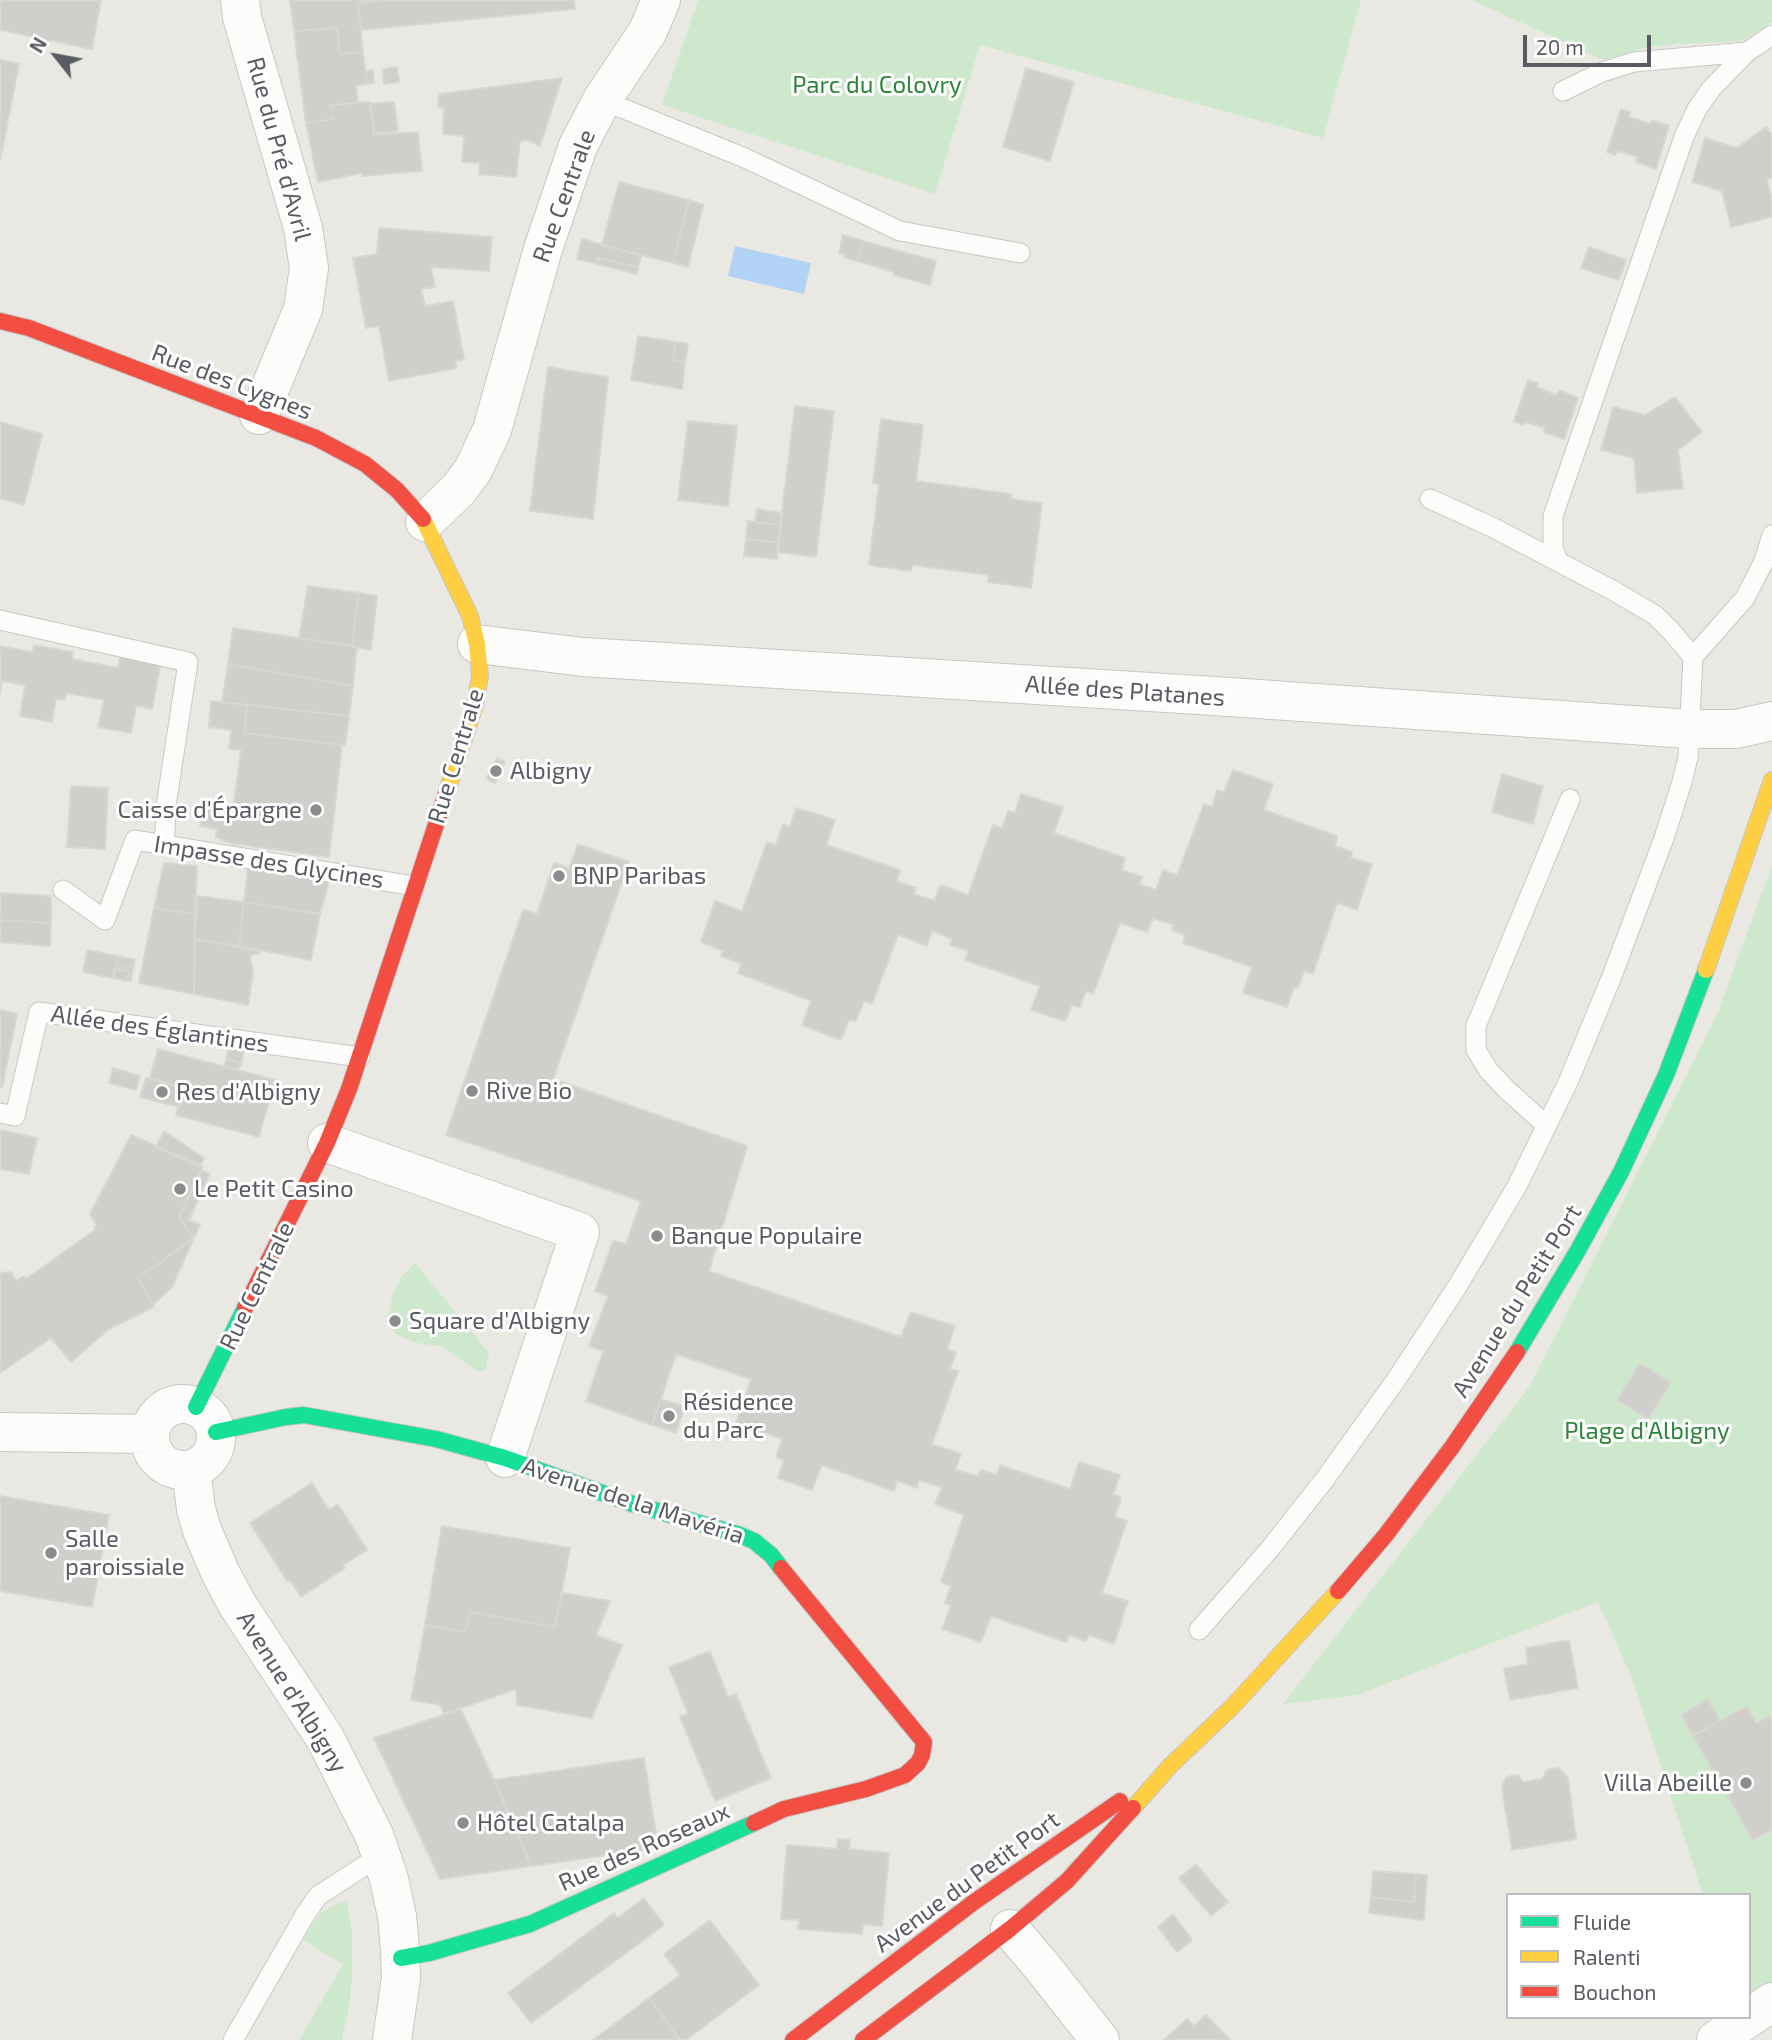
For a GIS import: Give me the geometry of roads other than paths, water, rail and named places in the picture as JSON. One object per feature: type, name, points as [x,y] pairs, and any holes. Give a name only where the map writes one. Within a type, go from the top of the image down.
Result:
[{"type":"street","name":"Rue du Pré d'Avril","points":[[240,0],[242,17],[303,228],[309,268],[303,309],[259,415]]},
{"type":"street","name":"Rue Centrale","points":[[206,1420],[349,1089],[475,705],[480,676],[477,644],[470,616],[425,522],[459,489],[473,470],[492,430],[543,249],[578,146],[602,100],[648,31],[661,0]]},
{"type":"street","name":"Rue des Cygnes","points":[[0,321],[29,328],[316,438],[365,464],[397,490],[425,522]]},
{"type":"street","name":"Allée des Platanes","points":[[477,644],[583,657],[1215,696],[1690,729],[1736,729],[1772,721]]},
{"type":"street","name":"Avenue du Petit Port","points":[[863,2040],[1010,1929],[1068,1881],[1170,1766],[1233,1706],[1286,1649],[1385,1536],[1452,1447],[1511,1362],[1621,1172],[1666,1074],[1698,993],[1772,780]]},
{"type":"street","points":[[327,1143],[580,1232],[505,1458]]},
{"type":"street","points":[[182,1404],[206,1420],[214,1447],[208,1459],[196,1468],[176,1469],[162,1463],[152,1450],[150,1434],[155,1420],[167,1409],[182,1404]]},
{"type":"street","name":"Avenue de la Mavéria","points":[[206,1420],[304,1415],[436,1440],[505,1458],[630,1503],[740,1535],[763,1547],[922,1737],[922,1755],[914,1769],[905,1775]]},
{"type":"street","points":[[0,1432],[150,1434]]},
{"type":"street","name":"Avenue d'Albigny","points":[[191,1469],[202,1530],[220,1572],[237,1604],[325,1738],[381,1854],[397,1916],[401,1958],[401,1978],[392,2040]]},
{"type":"street","name":"Avenue du Petit Port","points":[[793,2040],[974,1902],[1170,1766]]},
{"type":"street","name":"Rue des Roseaux","points":[[401,1958],[429,1953],[530,1924],[784,1809],[866,1789],[905,1775]]},
{"type":"street","points":[[1010,1929],[1100,2040]]},
{"type":"street","points":[[1751,2016],[1772,2002]]},
{"type":"street","points":[[1716,2040],[1747,2019]]},
{"type":"lane","points":[[1558,561],[1553,548],[1553,516],[1684,136],[1697,109],[1711,89],[1747,52],[1772,35]]},
{"type":"lane","points":[[1563,91],[1602,72],[1633,62],[1747,52]]},
{"type":"lane","points":[[602,100],[745,158],[900,231],[1020,253]]},
{"type":"lane","points":[[1430,499],[1558,561],[1655,615],[1693,657]]},
{"type":"lane","points":[[1199,1630],[1269,1550],[1325,1479],[1396,1380],[1457,1287],[1510,1197],[1569,1080],[1664,838],[1688,757],[1693,657],[1745,598],[1764,561],[1772,535]]},
{"type":"lane","points":[[0,620],[188,662],[167,799],[164,844]]},
{"type":"lane","points":[[1546,1125],[1489,1071],[1476,1050],[1476,1026],[1570,799]]},
{"type":"lane","name":"Impasse des Glycines","points":[[63,890],[105,920],[135,839],[415,886]]},
{"type":"lane","name":"Allée des Églantines","points":[[0,1113],[15,1116],[39,1012],[360,1057]]},
{"type":"lane","points":[[233,2040],[318,1896],[381,1854]]},
{"type":"water","points":[[735,246],[811,263],[804,294],[728,276]]},
{"type":"place","name":"Albigny","points":[[496,771]]},
{"type":"place","name":"Caisse d'Épargne","points":[[316,810]]},
{"type":"place","name":"BNP Paribas","points":[[559,876]]},
{"type":"place","name":"Rive Bio","points":[[472,1091]]},
{"type":"place","name":"Res d'Albigny","points":[[162,1092]]},
{"type":"place","name":"Le Petit Casino","points":[[180,1189]]},
{"type":"place","name":"Banque Populaire","points":[[657,1236]]},
{"type":"place","name":"Square d'Albigny","points":[[395,1321]]},
{"type":"place","name":"Résidence du Parc","points":[[669,1416]]},
{"type":"place","name":"Salle paroissiale","points":[[51,1553]]},
{"type":"place","name":"Villa Abeille","points":[[1746,1783]]},
{"type":"place","name":"Hôtel Catalpa","points":[[463,1823]]},
{"type":"park label","name":"Parc du Colovry","points":[[877,85]]},
{"type":"park label","name":"Plage d'Albigny","points":[[1647,1431]]}]
